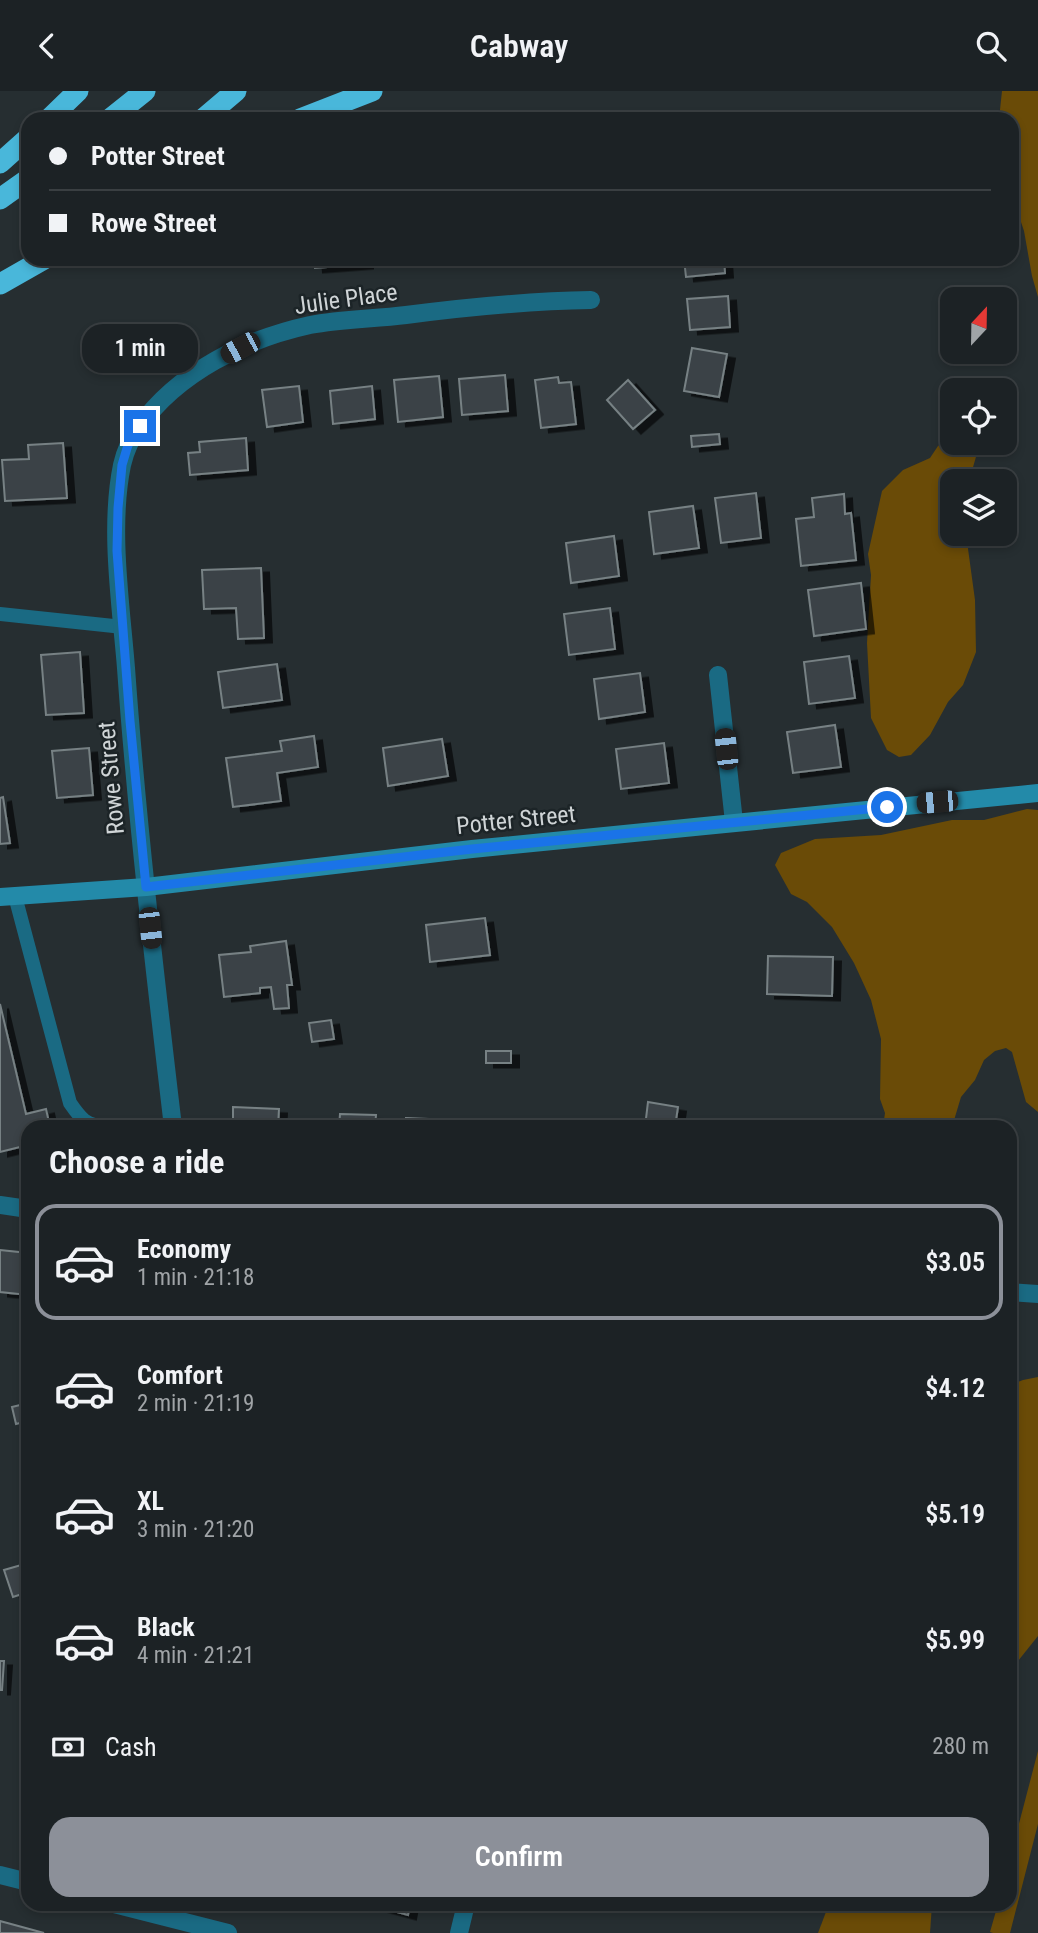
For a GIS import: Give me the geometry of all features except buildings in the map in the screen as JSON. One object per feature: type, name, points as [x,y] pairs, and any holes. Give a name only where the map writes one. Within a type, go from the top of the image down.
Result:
[{"type":"highway","points":[[56,112],[78,91]]},
{"type":"highway","points":[[119,112],[145,91]]},
{"type":"highway","points":[[211,112],[236,91]]},
{"type":"highway","points":[[318,112],[372,91]]},
{"type":"highway","points":[[0,163],[21,144]]},
{"type":"highway","points":[[0,199],[21,184]]},
{"type":"highway","points":[[0,275],[21,259]]},
{"type":"highway","points":[[0,284],[32,266]]},
{"type":"main road","name":"Potter Street","points":[[7,896],[146,887],[430,853],[1038,793]]},
{"type":"street","name":"Julie Place","points":[[140,426],[163,399],[185,381],[230,353],[270,336],[312,325],[492,304],[538,300],[591,300]]},
{"type":"street","name":"Rowe Street","points":[[140,426],[128,445],[122,465],[117,551],[131,735],[172,1120]]},
{"type":"street","points":[[718,675],[734,822]]},
{"type":"street","points":[[0,1205],[21,1208]]},
{"type":"street","points":[[1017,1292],[1038,1294]]},
{"type":"street","points":[[0,1875],[21,1880]]},
{"type":"street","points":[[142,1911],[228,1933]]},
{"type":"street","points":[[459,1933],[464,1911]]},
{"type":"lane","points":[[0,614],[123,627]]},
{"type":"lane","points":[[7,896],[70,1103],[84,1120]]},
{"type":"shaded area","points":[[1002,91],[1038,91],[1038,297],[1019,216],[1019,112],[1000,112]]},
{"type":"shaded area","points":[[940,445],[940,455],[977,455],[972,469],[940,469],[940,546],[968,546],[975,600],[976,652],[963,685],[948,702],[930,735],[911,755],[899,757],[887,750],[871,718],[867,643],[871,575],[868,554],[882,491],[903,470],[930,458]]},
{"type":"shaded area","points":[[1027,809],[1038,810],[1038,1112],[1026,1102],[1012,1052],[1006,1048],[995,1051],[984,1060],[975,1080],[961,1097],[954,1120],[884,1120],[885,1113],[880,1099],[881,1039],[871,1000],[854,963],[832,927],[807,902],[791,894],[775,865],[781,853],[815,839],[881,835],[952,820],[984,820]]},
{"type":"shaded area","points":[[1038,1377],[1038,1636],[1017,1662],[1017,1382]]},
{"type":"shaded area","points":[[1038,1751],[1038,1824],[1017,1906],[1017,1831]]},
{"type":"shaded area","points":[[826,1911],[932,1911],[930,1933],[818,1933]]},
{"type":"shaded area","points":[[996,1911],[1016,1911],[1010,1933],[990,1932]]},
{"type":"route","points":[[140,426],[128,445],[122,465],[117,551],[146,887],[472,849],[887,807]]}]
